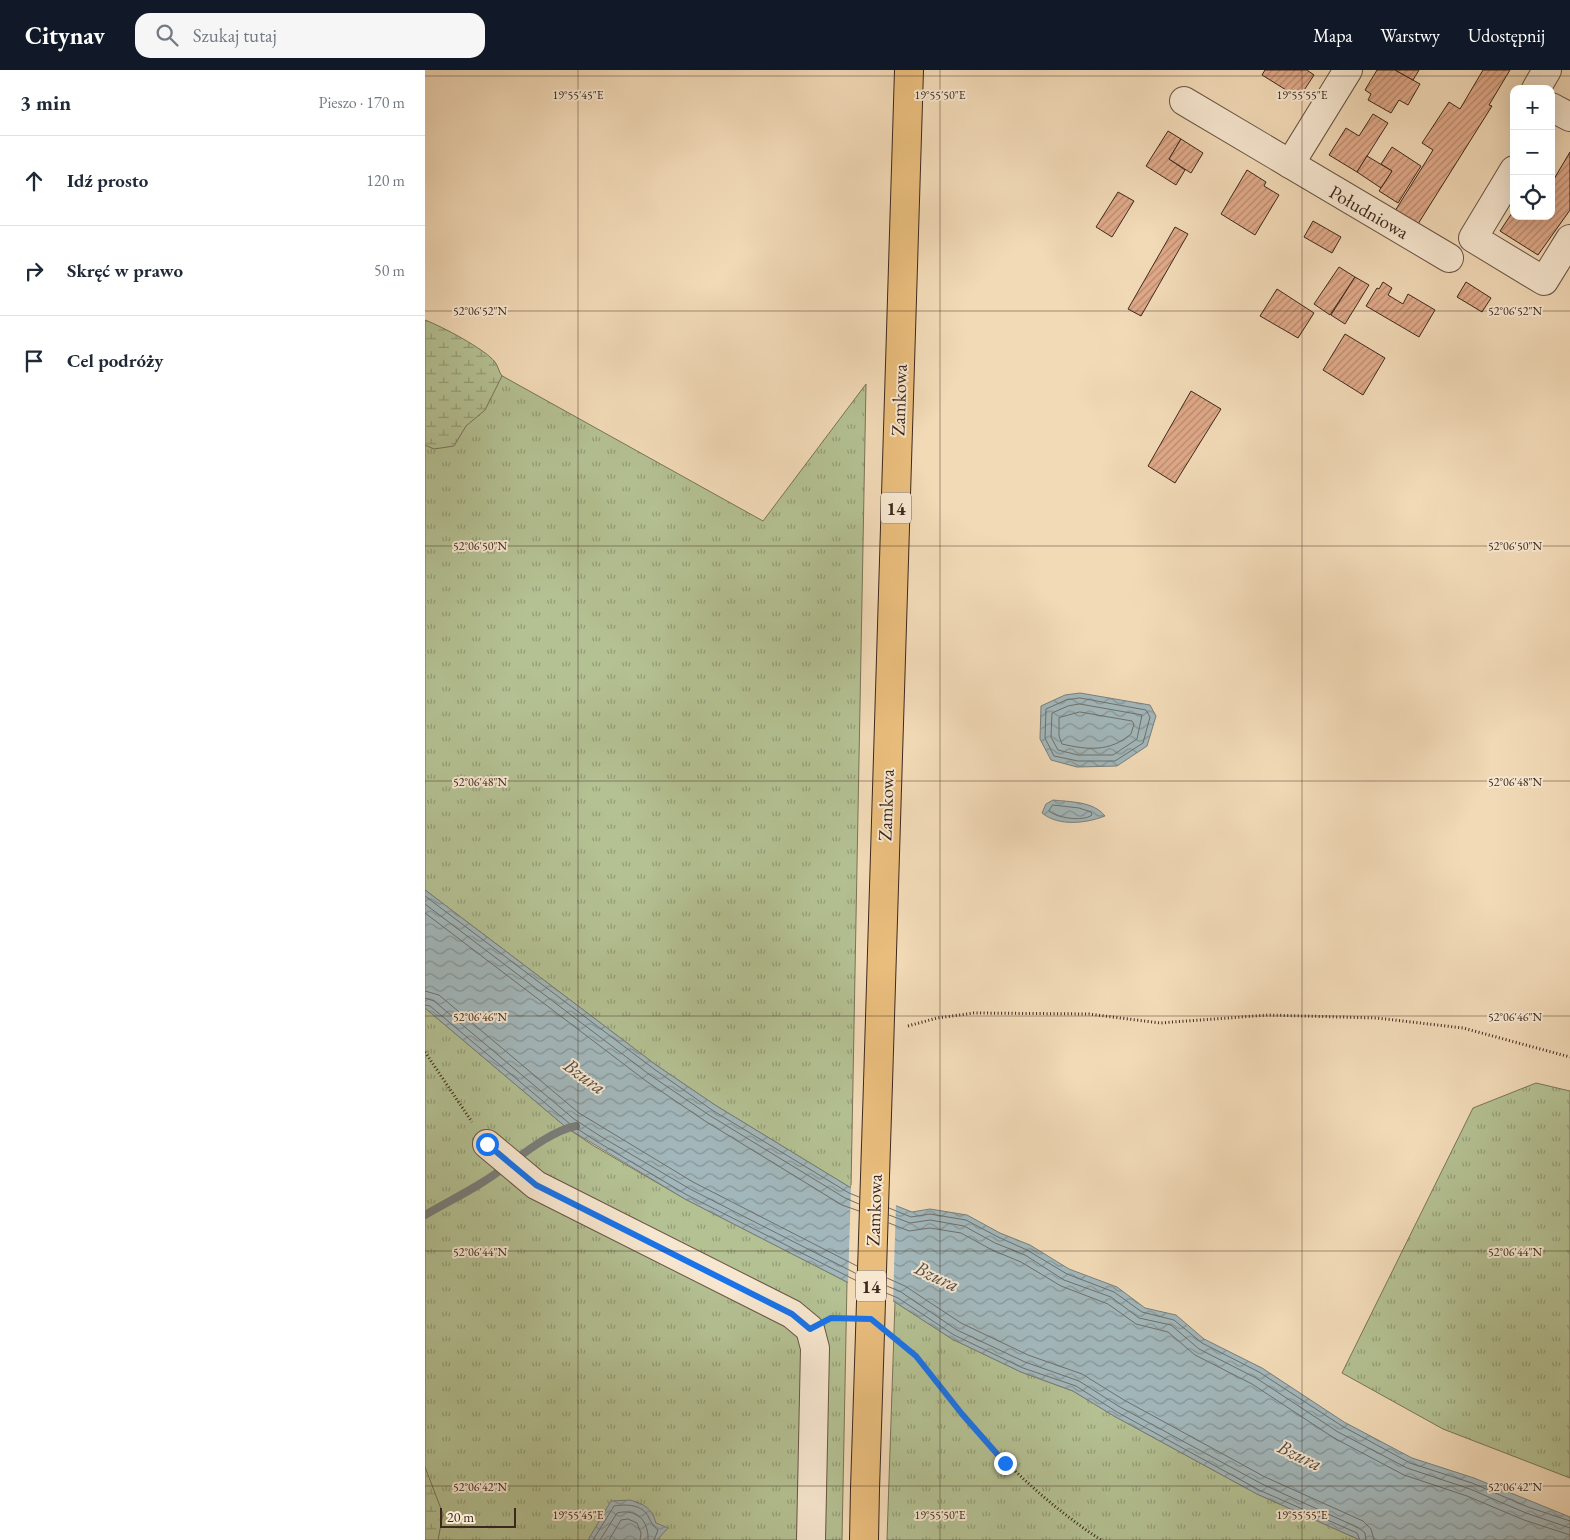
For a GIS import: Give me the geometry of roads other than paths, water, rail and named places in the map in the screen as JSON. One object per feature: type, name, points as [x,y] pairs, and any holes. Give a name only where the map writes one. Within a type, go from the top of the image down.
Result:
[{"type":"main road","name":"Zamkowa","points":[[864,1540],[909,70]]},
{"type":"street","points":[[1290,164],[1348,70]]},
{"type":"street","points":[[1538,85],[1547,70]]},
{"type":"street","name":"Południowa","points":[[1184,100],[1449,258]]},
{"type":"street","points":[[1555,109],[1570,117]]},
{"type":"street","points":[[1511,175],[1473,238],[1544,281],[1570,239]]},
{"type":"street","points":[[487,1144],[536,1185],[792,1314],[810,1329],[815,1348],[811,1540]]},
{"type":"water","points":[[1080,693],[1150,705],[1156,716],[1147,746],[1117,766],[1077,767],[1051,760],[1040,739],[1041,706],[1065,695]]},
{"type":"water","points":[[1053,800],[1088,805],[1094,807],[1105,816],[1082,822],[1056,820],[1042,813],[1046,804]]},
{"type":"water","name":"Bzura","points":[[425,890],[656,1065],[715,1105],[851,1188],[912,1212],[930,1209],[967,1215],[1000,1233],[1030,1245],[1069,1269],[1117,1287],[1145,1308],[1176,1315],[1204,1339],[1262,1368],[1344,1422],[1412,1458],[1474,1478],[1570,1517],[1570,1540],[1360,1540],[1257,1494],[1114,1416],[1073,1391],[1021,1372],[952,1339],[895,1302],[847,1282],[685,1199],[567,1128],[425,1008]]},
{"type":"water","points":[[630,1500],[647,1507],[656,1523],[668,1528],[657,1540],[588,1540],[611,1501]]},
{"type":"waterway","points":[[425,1215],[469,1191],[540,1142],[564,1129],[576,1126]]}]
